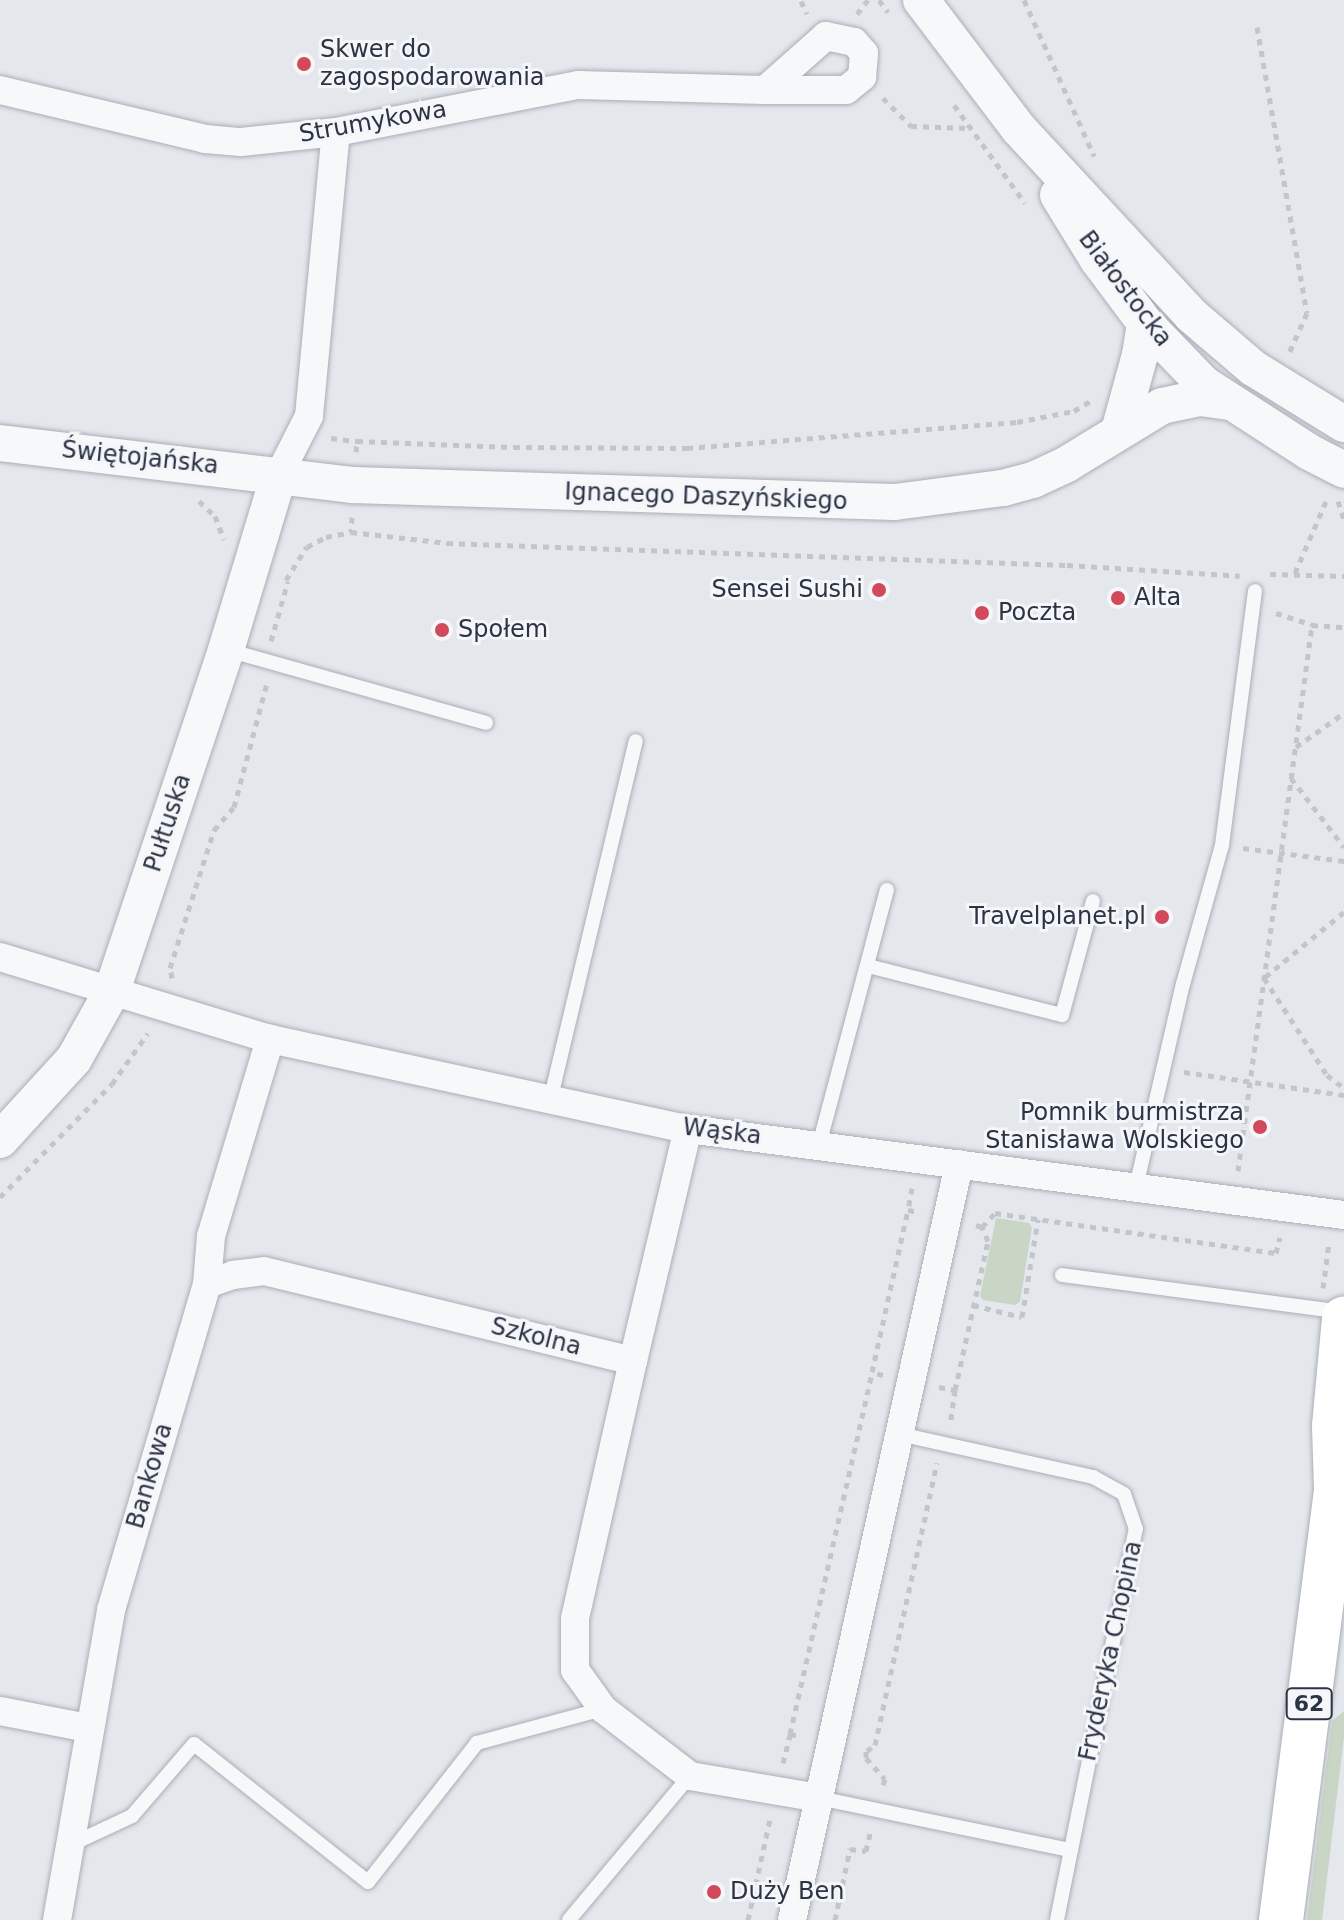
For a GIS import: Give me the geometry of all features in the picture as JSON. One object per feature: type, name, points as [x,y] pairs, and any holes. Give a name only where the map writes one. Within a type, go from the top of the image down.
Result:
[{"type":"main road","name":"62","points":[[1281,1920],[1340,1488],[1334,1426],[1344,1315]]},
{"type":"street","name":"Białostocka","points":[[927,8],[1018,128],[1191,315],[1253,368],[1344,424]]},
{"type":"street","points":[[765,90],[826,36],[854,42],[864,53],[854,83]]},
{"type":"street","name":"Strumykowa","points":[[0,90],[205,139],[241,142],[336,132],[578,85],[765,90],[854,83]]},
{"type":"street","name":"Białostocka","points":[[1018,128],[1098,260],[1145,323],[1204,384],[1337,480]]},
{"type":"street","points":[[279,475],[309,416],[336,132]]},
{"type":"street","points":[[1119,431],[1140,355],[1145,323]]},
{"type":"street","name":"Ignacego Daszyńskiego","points":[[279,475],[353,485],[895,502],[1003,488],[1033,480],[1180,400],[1229,402]]},
{"type":"street","name":"Świętojańska","points":[[0,443],[279,475]]},
{"type":"street","name":"Pułtuska","points":[[0,1140],[74,1059],[112,991],[226,650],[279,475]]},
{"type":"street","name":"Wąska","points":[[0,957],[270,1039],[688,1129],[1344,1215]]},
{"type":"street","name":"Bankowa","points":[[57,1920],[67,1846],[111,1610],[207,1284],[211,1236],[270,1039]]},
{"type":"street","points":[[688,1129],[575,1619],[575,1670],[603,1709],[690,1776],[819,1798]]},
{"type":"street","points":[[792,1920],[959,1164]]},
{"type":"street","name":"Szkolna","points":[[207,1284],[233,1275],[264,1271],[633,1361]]},
{"type":"street","points":[[0,1711],[88,1728]]},
{"type":"lane","points":[[1136,1187],[1222,845],[1255,591]]},
{"type":"lane","points":[[226,650],[486,723]]},
{"type":"lane","points":[[550,1101],[636,741]]},
{"type":"lane","points":[[819,1145],[887,890]]},
{"type":"lane","points":[[868,966],[1062,1015],[1093,901]]},
{"type":"lane","points":[[1062,1275],[1344,1315]]},
{"type":"lane","name":"Fryderyka Chopina","points":[[899,1434],[1093,1477],[1124,1494],[1136,1529],[1057,1920]]},
{"type":"lane","points":[[67,1846],[132,1816],[194,1744],[368,1882],[477,1743],[603,1709]]},
{"type":"lane","points":[[569,1920],[690,1776]]},
{"type":"lane","points":[[819,1798],[1071,1850]]},
{"type":"path","points":[[800,0],[810,0]]},
{"type":"path","points":[[1024,0],[1094,158]]},
{"type":"path","points":[[1257,27],[1307,313],[1289,353]]},
{"type":"path","points":[[854,83],[911,126],[970,128]]},
{"type":"path","points":[[952,103],[1032,212]]},
{"type":"path","points":[[884,432],[1027,420],[1074,411],[1096,398]]},
{"type":"path","points":[[1295,573],[1337,480]]},
{"type":"path","points":[[1067,565],[1244,576],[1280,617],[1312,625],[1344,627]]},
{"type":"path","points":[[1257,575],[1295,573],[1344,576]]},
{"type":"path","points":[[177,944],[214,830],[234,807],[270,661],[270,644],[288,581]]},
{"type":"path","points":[[1237,1180],[1312,625]]},
{"type":"path","points":[[1295,747],[1344,713]]},
{"type":"path","points":[[1291,778],[1344,847]]},
{"type":"path","points":[[1222,845],[1344,861]]},
{"type":"path","points":[[1264,978],[1344,912]]},
{"type":"path","points":[[1264,978],[1327,1075],[1344,1088]]},
{"type":"path","points":[[1163,1070],[1344,1095]]},
{"type":"path","points":[[0,1197],[112,1084]]},
{"type":"path","points":[[973,1305],[1022,1317],[1038,1219]]},
{"type":"path","points":[[955,1390],[988,1241],[982,1227]]},
{"type":"path","points":[[790,1734],[872,1372]]},
{"type":"green space","points":[[996,1218],[1029,1223],[1032,1227],[1020,1302],[1015,1305],[983,1300],[980,1296]]},
{"type":"green space","points":[[1344,1711],[1344,1737],[1322,1920],[1307,1920],[1332,1721]]},
{"type":"place","name":"Skwer do zagospodarowania","points":[[304,64]]},
{"type":"place","name":"Sensei Sushi","points":[[879,590]]},
{"type":"place","name":"Alta","points":[[1118,598]]},
{"type":"place","name":"Poczta","points":[[982,613]]},
{"type":"place","name":"Społem","points":[[442,630]]},
{"type":"place","name":"Travelplanet.pl","points":[[1162,917]]},
{"type":"place","name":"Pomnik burmistrza Stanisława Wolskiego","points":[[1260,1127]]},
{"type":"place","name":"Duży Ben","points":[[714,1892]]}]
